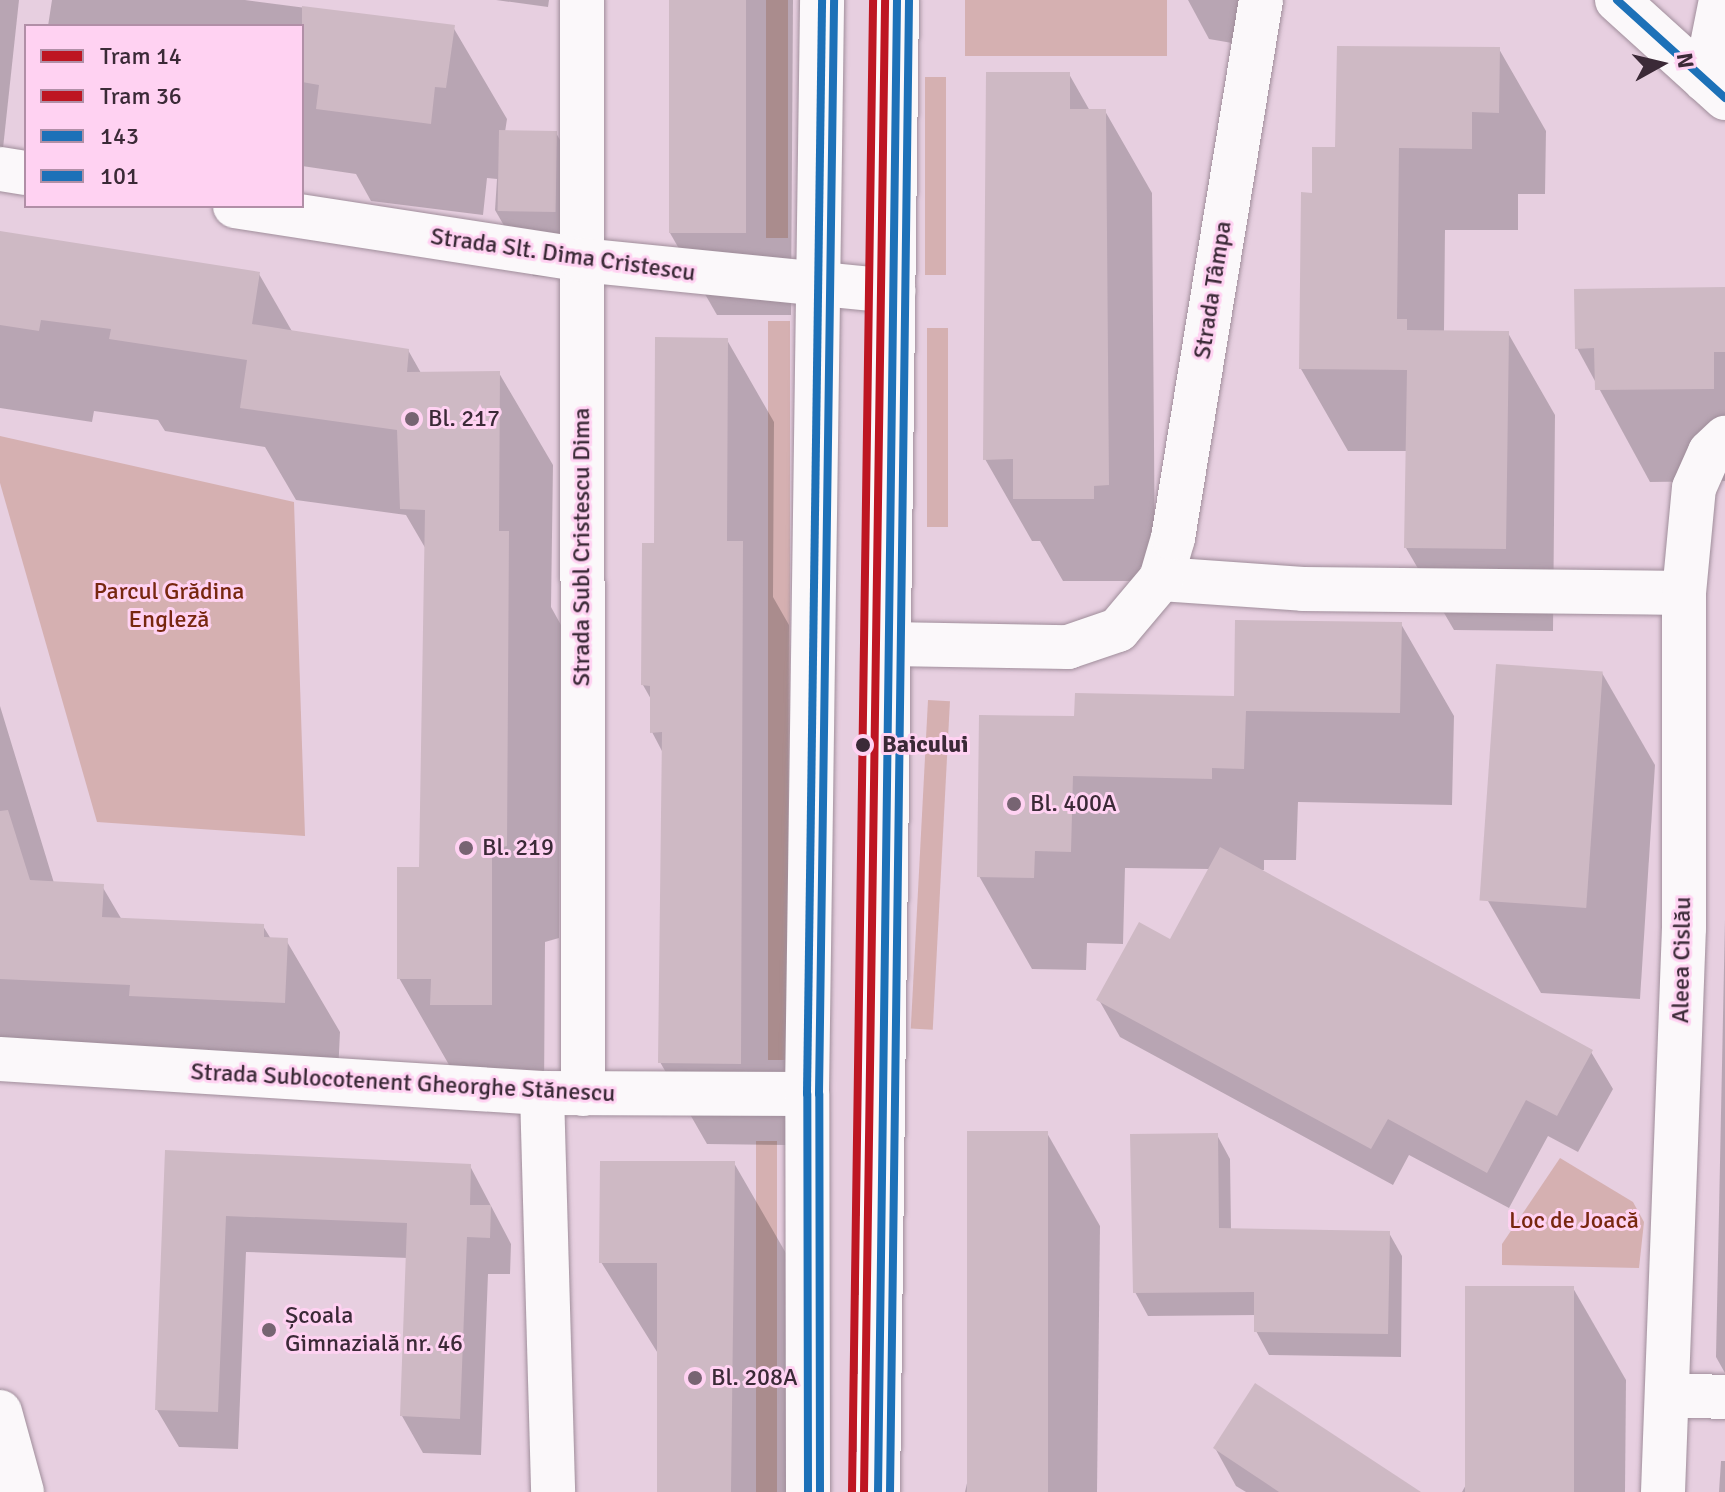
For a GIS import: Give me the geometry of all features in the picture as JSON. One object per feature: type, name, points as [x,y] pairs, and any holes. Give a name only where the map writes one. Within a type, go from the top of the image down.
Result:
[{"type":"street","name":"Strada Subl Cristescu Dima","points":[[553,1492],[582,260],[582,0]]},
{"type":"street","points":[[808,1492],[807,1094],[821,288],[822,0]]},
{"type":"street","points":[[878,1492],[897,0]]},
{"type":"street","name":"Strada Tâmpa","points":[[889,644],[1068,647],[1118,630],[1161,579],[1173,538],[1261,0]]},
{"type":"street","points":[[1617,0],[1715,89]]},
{"type":"street","points":[[1715,89],[1721,0]]},
{"type":"street","points":[[0,169],[24,173]]},
{"type":"street","name":"Strada Slt. Dima Cristescu","points":[[248,208],[582,260],[821,288],[893,291]]},
{"type":"street","name":"Aleea Cislău","points":[[1663,1492],[1684,928],[1684,593],[1694,488],[1710,452],[1725,438]]},
{"type":"street","points":[[1161,579],[1303,589],[1684,593]]},
{"type":"street","name":"Strada Sublocotenent Gheorghe Stănescu","points":[[0,1059],[563,1093],[807,1094]]},
{"type":"street","points":[[1668,1395],[1725,1397]]},
{"type":"street","points":[[0,1412],[22,1492]]},
{"type":"green space","points":[[766,0],[788,0],[788,238],[766,238]]},
{"type":"green space","points":[[965,0],[1167,0],[1167,56],[965,56]]},
{"type":"green space","points":[[925,77],[946,77],[946,275],[925,275]]},
{"type":"green space","points":[[768,321],[790,321],[790,1060],[768,1060]]},
{"type":"green space","points":[[927,328],[948,328],[948,527],[927,527]]},
{"type":"green space","name":"Parcul Grădina Engleză","points":[[0,436],[294,502],[305,836],[97,822],[0,483]]},
{"type":"green space","points":[[928,700],[950,701],[933,1030],[911,1029]]},
{"type":"green space","points":[[756,1141],[777,1141],[777,1492],[756,1492]]},
{"type":"green space","name":"Loc de Joacă","points":[[1560,1158],[1633,1202],[1644,1222],[1639,1268],[1502,1265],[1502,1244]]},
{"type":"building","points":[[669,0],[746,0],[746,233],[669,233]]},
{"type":"building","points":[[302,6],[455,25],[446,88],[435,87],[431,124],[316,109],[319,85],[304,82]]},
{"type":"building","points":[[1337,46],[1500,47],[1499,113],[1472,112],[1472,149],[1399,148],[1397,319],[1407,319],[1407,330],[1509,331],[1506,549],[1404,548],[1407,370],[1299,369],[1301,192],[1312,193],[1312,147],[1335,147]]},
{"type":"building","points":[[986,72],[1070,72],[1070,109],[1106,109],[1109,485],[1094,486],[1094,499],[1013,499],[1013,459],[983,460]]},
{"type":"building","points":[[499,130],[557,131],[556,212],[498,211]]},
{"type":"building","points":[[0,231],[260,272],[252,324],[409,349],[407,372],[500,371],[499,531],[509,531],[507,846],[492,850],[492,1005],[430,1005],[431,979],[397,979],[397,867],[419,867],[425,510],[400,509],[397,430],[240,408],[247,360],[109,339],[111,329],[41,320],[39,331],[0,325]]},
{"type":"building","points":[[1725,287],[1725,352],[1714,352],[1714,389],[1595,390],[1594,348],[1575,349],[1574,289]]},
{"type":"building","points":[[655,337],[728,338],[727,541],[743,541],[741,1064],[658,1063],[662,732],[650,733],[650,686],[641,685],[642,543],[654,543]]},
{"type":"building","points":[[1235,620],[1402,622],[1400,713],[1246,711],[1244,769],[1212,768],[1212,779],[1073,776],[1071,852],[1035,851],[1034,878],[977,877],[979,715],[1074,716],[1075,693],[1234,696]]},
{"type":"building","points":[[1496,664],[1603,671],[1586,908],[1479,900]]},
{"type":"building","points":[[8,810],[30,880],[104,884],[102,917],[264,924],[264,937],[288,938],[285,1003],[129,996],[130,985],[0,979],[0,811]]},
{"type":"building","points":[[1220,847],[1593,1050],[1557,1116],[1526,1100],[1487,1173],[1388,1119],[1371,1149],[1096,1000],[1139,922],[1170,939]]},
{"type":"building","points":[[967,1131],[1048,1131],[1048,1492],[967,1492]]},
{"type":"building","points":[[1218,1133],[1219,1228],[1390,1231],[1388,1334],[1254,1332],[1254,1292],[1133,1293],[1130,1134]]},
{"type":"building","name":"Școala Gimnazială nr. 46","points":[[165,1150],[471,1164],[470,1205],[491,1205],[490,1238],[467,1237],[460,1419],[400,1416],[407,1223],[226,1216],[218,1412],[155,1410]]},
{"type":"building","name":"Bl. 208A","points":[[600,1161],[735,1161],[731,1492],[657,1492],[657,1263],[599,1263]]},
{"type":"building","points":[[1465,1286],[1574,1286],[1574,1492],[1465,1492]]},
{"type":"building","points":[[1255,1383],[1421,1492],[1279,1492],[1213,1448]]},
{"type":"tram line","name":"14","points":[[852,1492],[873,0]]},
{"type":"tram line","name":"36","points":[[864,1492],[885,0]]},
{"type":"transit line","name":"143","points":[[808,1492],[807,1094],[822,0]]},
{"type":"transit line","name":"101","points":[[820,1492],[819,1094],[834,0]]},
{"type":"transit line","name":"143","points":[[878,1492],[897,0]]},
{"type":"transit line","name":"101","points":[[890,1492],[909,0]]},
{"type":"transit line","name":"143","points":[[1617,0],[1725,98]]},
{"type":"place","name":"Bl. 217","points":[[412,419]]},
{"type":"place","name":"Baicului","points":[[863,745]]},
{"type":"place","name":"Bl. 400A","points":[[1014,804]]},
{"type":"place","name":"Bl. 219","points":[[466,848]]},
{"type":"place","name":"Școala Gimnazială nr. 46","points":[[269,1330]]},
{"type":"place","name":"Bl. 208A","points":[[695,1378]]}]
